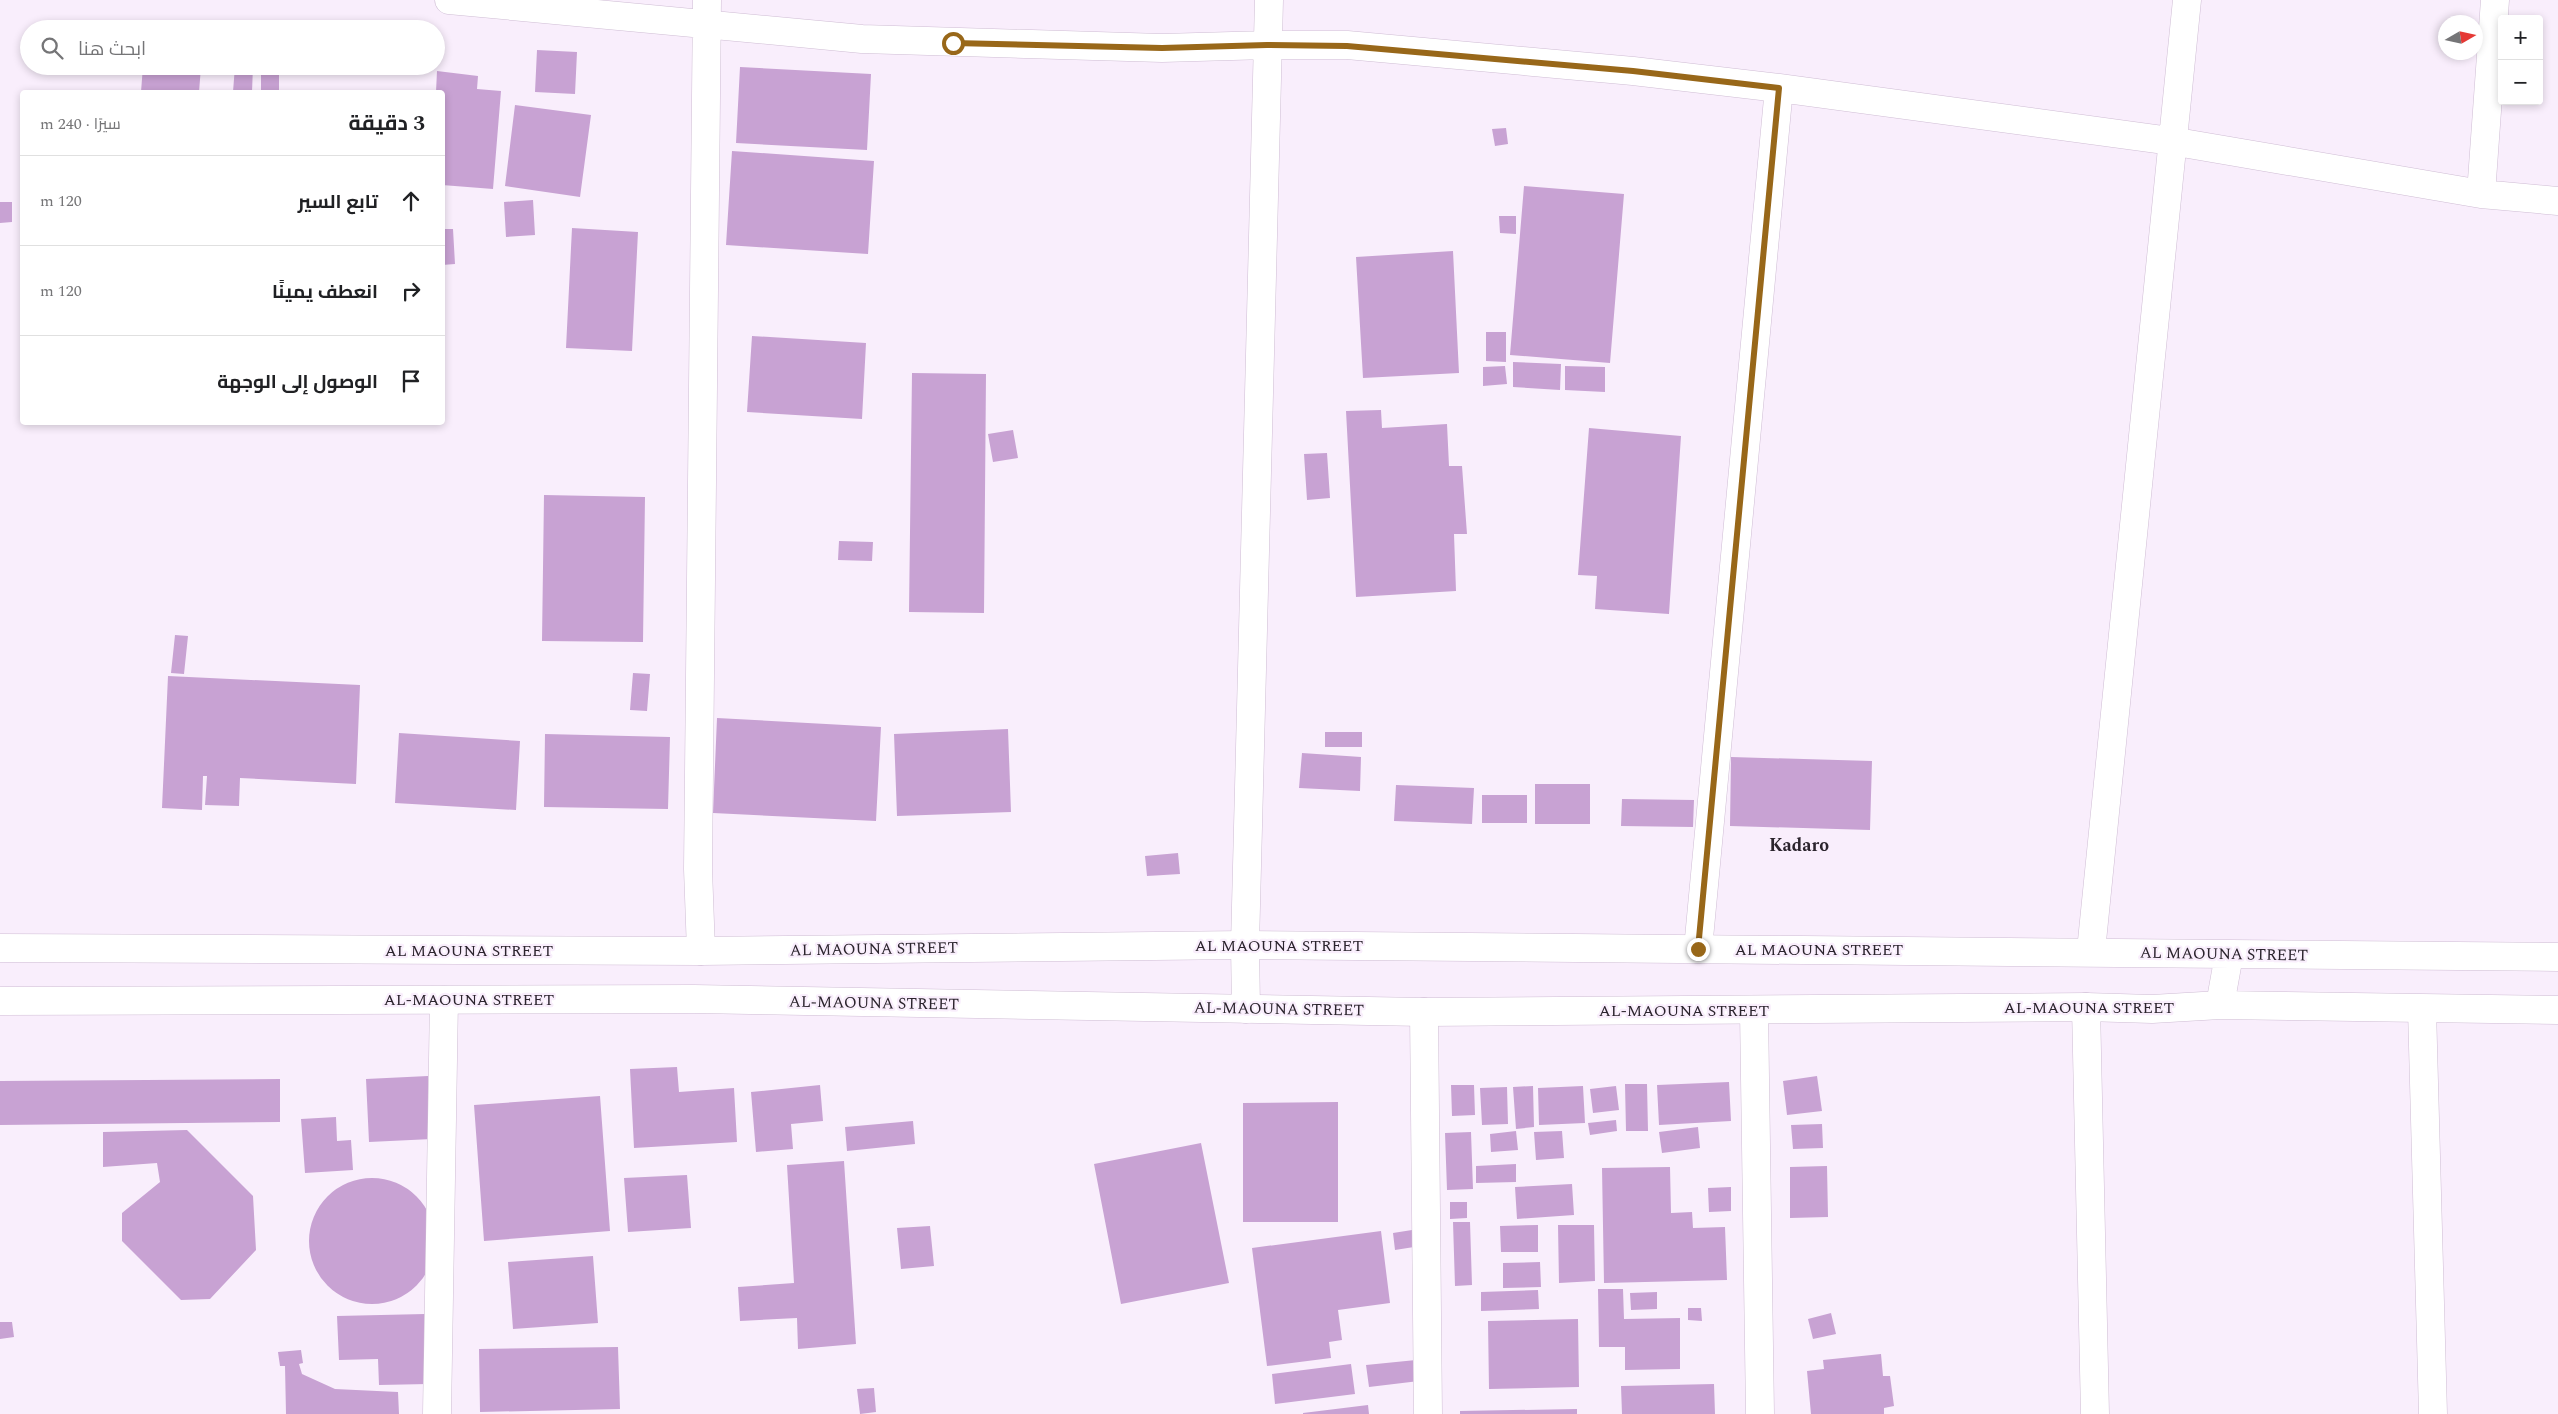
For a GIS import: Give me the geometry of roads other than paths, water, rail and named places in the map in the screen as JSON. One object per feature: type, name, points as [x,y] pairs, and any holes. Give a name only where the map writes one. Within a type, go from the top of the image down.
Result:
[{"type":"main road","points":[[449,0],[628,16],[707,13],[862,39],[1162,48],[1267,45],[1347,46],[1633,71],[1779,88],[2171,141],[2481,194],[2558,201]]},
{"type":"main road","points":[[1246,1009],[1245,945],[1269,0]]},
{"type":"main road","points":[[2091,951],[2171,141],[2187,0]]},
{"type":"main road","points":[[2481,194],[2495,0]]},
{"type":"main road","points":[[701,951],[698,869],[707,13]]},
{"type":"main road","points":[[1698,949],[1779,88]]},
{"type":"main road","name":"AL MAOUNA STREET","points":[[0,948],[701,951],[1245,945],[2091,951],[2229,955],[2558,957]]},
{"type":"main road","points":[[2220,1005],[2229,955]]},
{"type":"main road","name":"AL-MAOUNA STREET","points":[[0,1001],[694,999],[1424,1012],[2086,1007],[2152,1009],[2220,1005],[2558,1010]]},
{"type":"main road","points":[[437,1414],[444,1000]]},
{"type":"main road","points":[[2086,1007],[2095,1414]]},
{"type":"main road","points":[[2422,1009],[2433,1414]]},
{"type":"main road","points":[[1754,1011],[1760,1414]]},
{"type":"main road","points":[[1424,1012],[1428,1414]]},
{"type":"district","name":"Kadaro","points":[[1799,845]]}]
